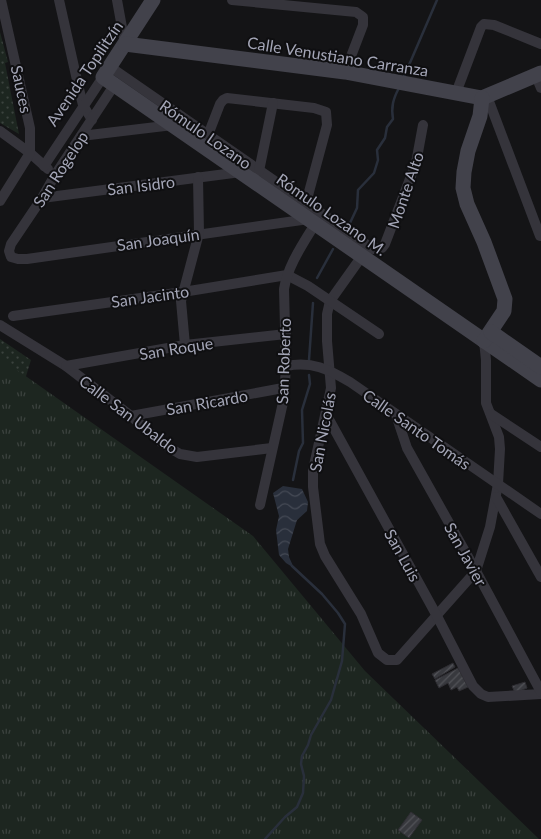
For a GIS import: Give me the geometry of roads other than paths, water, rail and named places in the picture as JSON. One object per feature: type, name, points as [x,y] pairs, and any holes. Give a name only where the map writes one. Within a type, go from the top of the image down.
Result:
[{"type":"street","name":"Sauces","points":[[1,0],[30,128],[30,153]]},
{"type":"street","points":[[60,0],[83,105],[92,120]]},
{"type":"street","points":[[117,0],[125,44]]},
{"type":"street","name":"Avenida Topilitzín","points":[[44,166],[83,105],[109,76],[125,44],[153,0]]},
{"type":"street","points":[[232,0],[356,12],[360,14],[363,25],[345,72]]},
{"type":"street","points":[[456,93],[484,24],[541,44]]},
{"type":"street","name":"Calle Venustiano Carranza","points":[[125,44],[345,72],[484,97]]},
{"type":"street","name":"San Rogelop","points":[[9,255],[11,244],[92,120],[109,76]]},
{"type":"street","name":"Rómulo Lozano M.","points":[[109,76],[173,125],[362,256],[488,336],[541,380]]},
{"type":"street","name":"Rómulo Lozano","points":[[109,76],[208,136],[370,248],[377,250]]},
{"type":"street","points":[[484,97],[539,79]]},
{"type":"street","points":[[484,97],[540,236]]},
{"type":"street","points":[[437,616],[476,571],[490,526],[500,466],[499,437],[486,403],[486,360],[488,336],[504,311],[505,299],[484,242],[467,204],[462,180],[468,151],[480,116],[484,97]]},
{"type":"street","points":[[208,136],[218,108],[223,100],[230,98],[314,108],[326,112],[327,125],[306,203]]},
{"type":"street","points":[[259,171],[273,103]]},
{"type":"street","points":[[81,136],[173,125]]},
{"type":"street","name":"Monte Alto","points":[[377,250],[385,244],[416,162],[424,125]]},
{"type":"street","points":[[0,131],[55,174]]},
{"type":"street","points":[[0,201],[30,153]]},
{"type":"street","name":"San Isidro","points":[[42,198],[241,172]]},
{"type":"street","points":[[185,346],[180,308],[199,233],[198,177]]},
{"type":"street","name":"San Joaquín","points":[[9,255],[21,259],[199,233],[312,221]]},
{"type":"street","name":"San Roberto","points":[[260,505],[284,398],[286,334],[284,289],[291,265],[312,221]]},
{"type":"street","name":"San Nicolás","points":[[362,256],[330,301],[327,327],[331,388],[313,470],[313,487],[320,544],[325,556],[361,614],[378,653],[387,660],[393,661],[401,656],[437,616]]},
{"type":"street","points":[[287,275],[308,286],[378,334]]},
{"type":"street","name":"San Jacinto","points":[[13,316],[287,275]]},
{"type":"street","name":"Calle San Ubaldo","points":[[0,325],[66,366],[131,416],[163,444],[180,454],[197,457],[272,448]]},
{"type":"street","name":"San Roque","points":[[66,366],[185,346],[286,334]]},
{"type":"street","points":[[488,336],[541,366]]},
{"type":"street","name":"Calle Santo Tomás","points":[[286,366],[312,365],[330,370],[541,514]]},
{"type":"street","name":"San Ricardo","points":[[131,416],[283,388]]},
{"type":"street","name":"San Luis","points":[[326,414],[437,616],[472,686],[481,694],[494,697],[541,693]]},
{"type":"street","points":[[490,414],[541,447]]},
{"type":"street","name":"San Javier","points":[[396,415],[407,448],[476,571],[541,693]]},
{"type":"street","points":[[496,496],[541,578]]},
{"type":"water","points":[[283,486],[302,489],[308,502],[307,511],[297,520],[288,549],[294,568],[279,555],[276,530],[279,516],[273,493]]},
{"type":"waterway","points":[[403,79],[437,0]]},
{"type":"waterway","points":[[350,223],[357,208],[358,190],[374,173],[378,160],[377,150],[385,138],[387,127],[393,119],[393,103],[399,88]]},
{"type":"waterway","points":[[317,278],[333,249]]},
{"type":"waterway","points":[[309,360],[313,303]]},
{"type":"waterway","points":[[293,480],[299,451],[303,443],[302,410],[310,384],[309,375]]},
{"type":"waterway","points":[[265,839],[297,807],[303,793],[302,756],[311,735],[331,700],[342,661],[345,624],[322,594],[292,566]]}]
